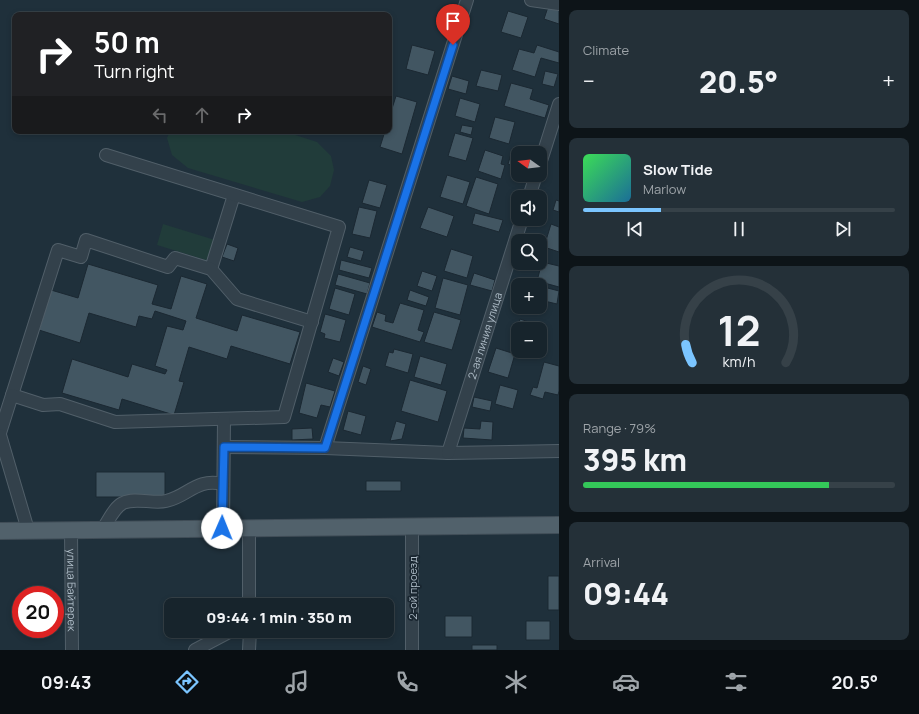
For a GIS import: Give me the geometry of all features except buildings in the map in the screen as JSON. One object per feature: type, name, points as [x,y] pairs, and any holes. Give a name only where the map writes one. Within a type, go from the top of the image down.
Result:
[{"type":"main road","points":[[0,531],[559,525]]},
{"type":"street","points":[[325,448],[467,0]]},
{"type":"street","points":[[531,0],[559,4]]},
{"type":"street","points":[[546,146],[559,104]]},
{"type":"street","points":[[12,395],[43,405],[60,404],[115,422],[284,417],[339,227],[106,155]]},
{"type":"street","points":[[211,269],[234,195]]},
{"type":"street","name":"2-ая линия улица","points":[[448,453],[520,226]]},
{"type":"street","points":[[28,530],[0,434],[58,250],[81,257],[86,240],[168,267],[175,258],[211,269],[237,298],[312,322]]},
{"type":"street","points":[[222,528],[224,419]]},
{"type":"street","points":[[224,447],[325,448],[448,453],[559,451]]},
{"type":"street","points":[[102,530],[118,508],[124,503],[168,501],[204,482],[223,484]]},
{"type":"street","name":"2-ой проезд","points":[[412,526],[412,650]]},
{"type":"street","points":[[249,528],[249,598]]},
{"type":"street","name":"улица Байтерек","points":[[71,530],[72,650]]},
{"type":"street","points":[[195,650],[218,638]]},
{"type":"street","points":[[249,650],[250,638]]},
{"type":"green space","points":[[169,134],[292,134],[317,142],[331,156],[334,170],[330,186],[320,197],[302,202],[188,168],[172,155],[167,138]]},
{"type":"green space","points":[[163,224],[215,240],[209,261],[157,245]]},
{"type":"route","points":[[222,528],[224,447],[325,448],[453,45]]}]
